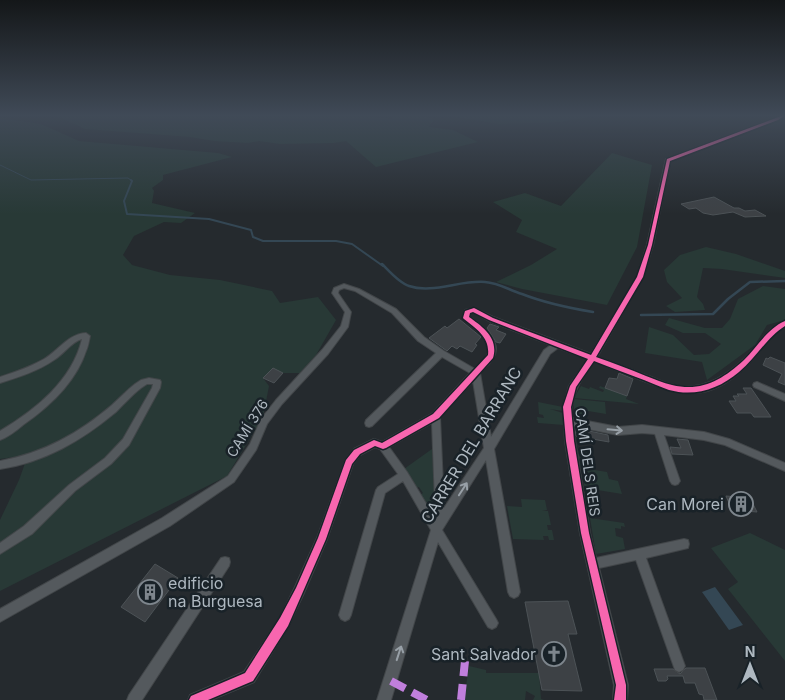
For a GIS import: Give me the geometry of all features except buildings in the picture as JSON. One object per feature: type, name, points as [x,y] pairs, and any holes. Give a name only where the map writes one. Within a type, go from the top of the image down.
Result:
[{"type":"street","name":"CAMÍ DELS REIS","points":[[620,700],[621,685],[584,523],[568,421],[568,400],[573,386],[593,357],[640,277],[650,245],[668,160],[698,149]]},
{"type":"street","name":"CAMÍ 376","points":[[0,616],[166,522],[231,479],[254,447],[269,416],[325,352],[344,326],[348,312],[335,293],[336,289],[340,286],[357,290],[394,312],[421,339],[440,354],[476,373]]},
{"type":"street","points":[[383,446],[436,416],[491,356],[492,350],[482,330],[466,318],[465,315],[469,311],[474,310],[491,319],[669,387],[693,391],[705,389],[728,376],[748,360],[776,328],[785,323]]},
{"type":"street","points":[[0,380],[28,371],[58,353],[72,339],[79,335],[86,336],[80,360],[52,395],[33,415],[0,436]]},
{"type":"street","name":"CARRER DEL BARRANC","points":[[384,700],[436,530],[490,447],[547,352],[558,344]]},
{"type":"street","points":[[547,352],[561,349],[582,353]]},
{"type":"street","points":[[368,424],[440,354]]},
{"type":"street","points":[[476,373],[514,592]]},
{"type":"street","points":[[0,466],[20,463],[60,446],[106,415],[140,384],[152,380],[157,382],[153,395],[126,442],[108,461],[72,488],[28,530],[0,549]]},
{"type":"street","points":[[757,385],[785,398]]},
{"type":"street","points":[[436,416],[440,503],[436,530]]},
{"type":"street","points":[[568,421],[618,431],[658,431],[704,436],[726,442],[785,467]]},
{"type":"street","points":[[658,431],[675,481]]},
{"type":"street","points":[[195,700],[249,677],[284,622],[299,591],[322,539],[349,462],[357,452],[374,443],[383,446],[404,475],[492,623]]},
{"type":"street","points":[[344,615],[381,490],[404,475]]},
{"type":"street","points":[[592,564],[684,544]]},
{"type":"street","points":[[639,553],[679,666]]},
{"type":"street","points":[[134,700],[225,562]]},
{"type":"shaded area","points":[[0,149],[168,149],[218,153],[232,157],[163,175],[163,180],[152,188],[154,191],[152,203],[195,213],[181,223],[164,222],[134,236],[123,255],[132,265],[170,275],[220,280],[272,291],[280,303],[318,297],[336,320],[316,355],[300,373],[283,373],[273,369],[263,378],[269,386],[263,417],[227,476],[0,591],[0,520],[19,480],[28,455],[0,459]]},
{"type":"shaded area","points":[[355,149],[451,149],[376,167]]},
{"type":"shaded area","points":[[612,153],[652,165],[637,247],[607,305],[522,289],[496,282],[531,265],[557,249],[516,232],[522,220],[493,202],[525,193],[561,206]]},
{"type":"shaded area","points":[[706,247],[736,254],[785,271],[785,278],[703,268],[697,297],[705,310],[675,312],[666,306],[682,298],[667,282],[664,270],[680,255]]},
{"type":"shaded area","points":[[763,286],[785,289],[785,320],[767,325],[755,345],[707,380],[702,362],[645,353],[649,327],[673,335],[694,355],[709,354],[721,344],[705,333],[683,333],[665,325],[669,318],[705,328],[722,328],[730,319],[738,299]]},
{"type":"shaded area","points":[[581,386],[603,392],[604,390],[599,388],[600,386],[627,396],[626,399],[639,404],[574,398]]},
{"type":"shaded area","points":[[574,399],[605,402],[606,414],[588,411],[588,417],[582,416],[582,422],[574,420]]},
{"type":"shaded area","points":[[538,402],[563,407],[563,411],[550,409],[563,413],[564,425],[538,423],[537,417],[544,418],[543,415],[539,414]]},
{"type":"shaded area","points":[[432,449],[435,508],[430,512],[420,495],[423,493],[419,487],[415,488],[404,469]]},
{"type":"shaded area","points":[[577,451],[591,452],[595,470],[607,472],[609,479],[618,481],[622,494],[585,488]]},
{"type":"shaded area","points":[[521,499],[545,500],[547,510],[542,511],[548,511],[551,525],[547,525],[548,530],[552,530],[554,540],[549,540],[548,536],[543,536],[544,540],[513,539],[507,506],[522,507]]},
{"type":"shaded area","points":[[590,518],[624,523],[625,527],[621,526],[621,529],[615,528],[616,536],[623,538],[625,549],[596,554]]},
{"type":"shaded area","points":[[750,533],[785,550],[785,661],[728,589],[738,582],[711,548]]},
{"type":"shaded area","points":[[469,666],[486,670],[486,673],[539,673],[541,699],[544,700],[533,700],[535,696],[526,691],[525,700],[464,700]]},
{"type":"water","points":[[715,587],[743,625],[729,630],[702,592]]},
{"type":"waterway","points":[[0,165],[31,180],[128,178],[132,181]]},
{"type":"waterway","points":[[132,181],[124,201],[127,214],[209,219],[251,230],[253,237],[263,241],[336,241],[352,244],[383,266]]},
{"type":"waterway","points":[[382,264],[394,276],[409,286],[437,288],[485,282],[499,285],[548,303],[593,312]]},
{"type":"waterway","points":[[641,315],[713,314],[728,299],[750,282],[785,281]]},
{"type":"marked path","points":[[461,700],[465,661]]},
{"type":"marked path","points":[[391,681],[427,700]]},
{"type":"cycle path","points":[[620,700],[621,685],[585,533],[570,441],[567,407],[573,386],[593,357],[640,277],[650,245],[668,160],[698,149]]},
{"type":"cycle path","points":[[195,700],[249,677],[284,622],[299,591],[322,539],[349,462],[357,452],[374,443],[383,446],[436,416],[491,356],[492,350],[488,338],[481,329],[466,318],[467,312],[474,310],[491,319],[669,387],[683,390],[707,388],[728,377],[748,360],[773,332],[785,323]]},
{"type":"place","name":"Can Morei","points":[[741,504]]},
{"type":"place","name":"edificio na Burguesa","points":[[150,592]]},
{"type":"place","name":"Sant Salvador","points":[[554,654]]}]
